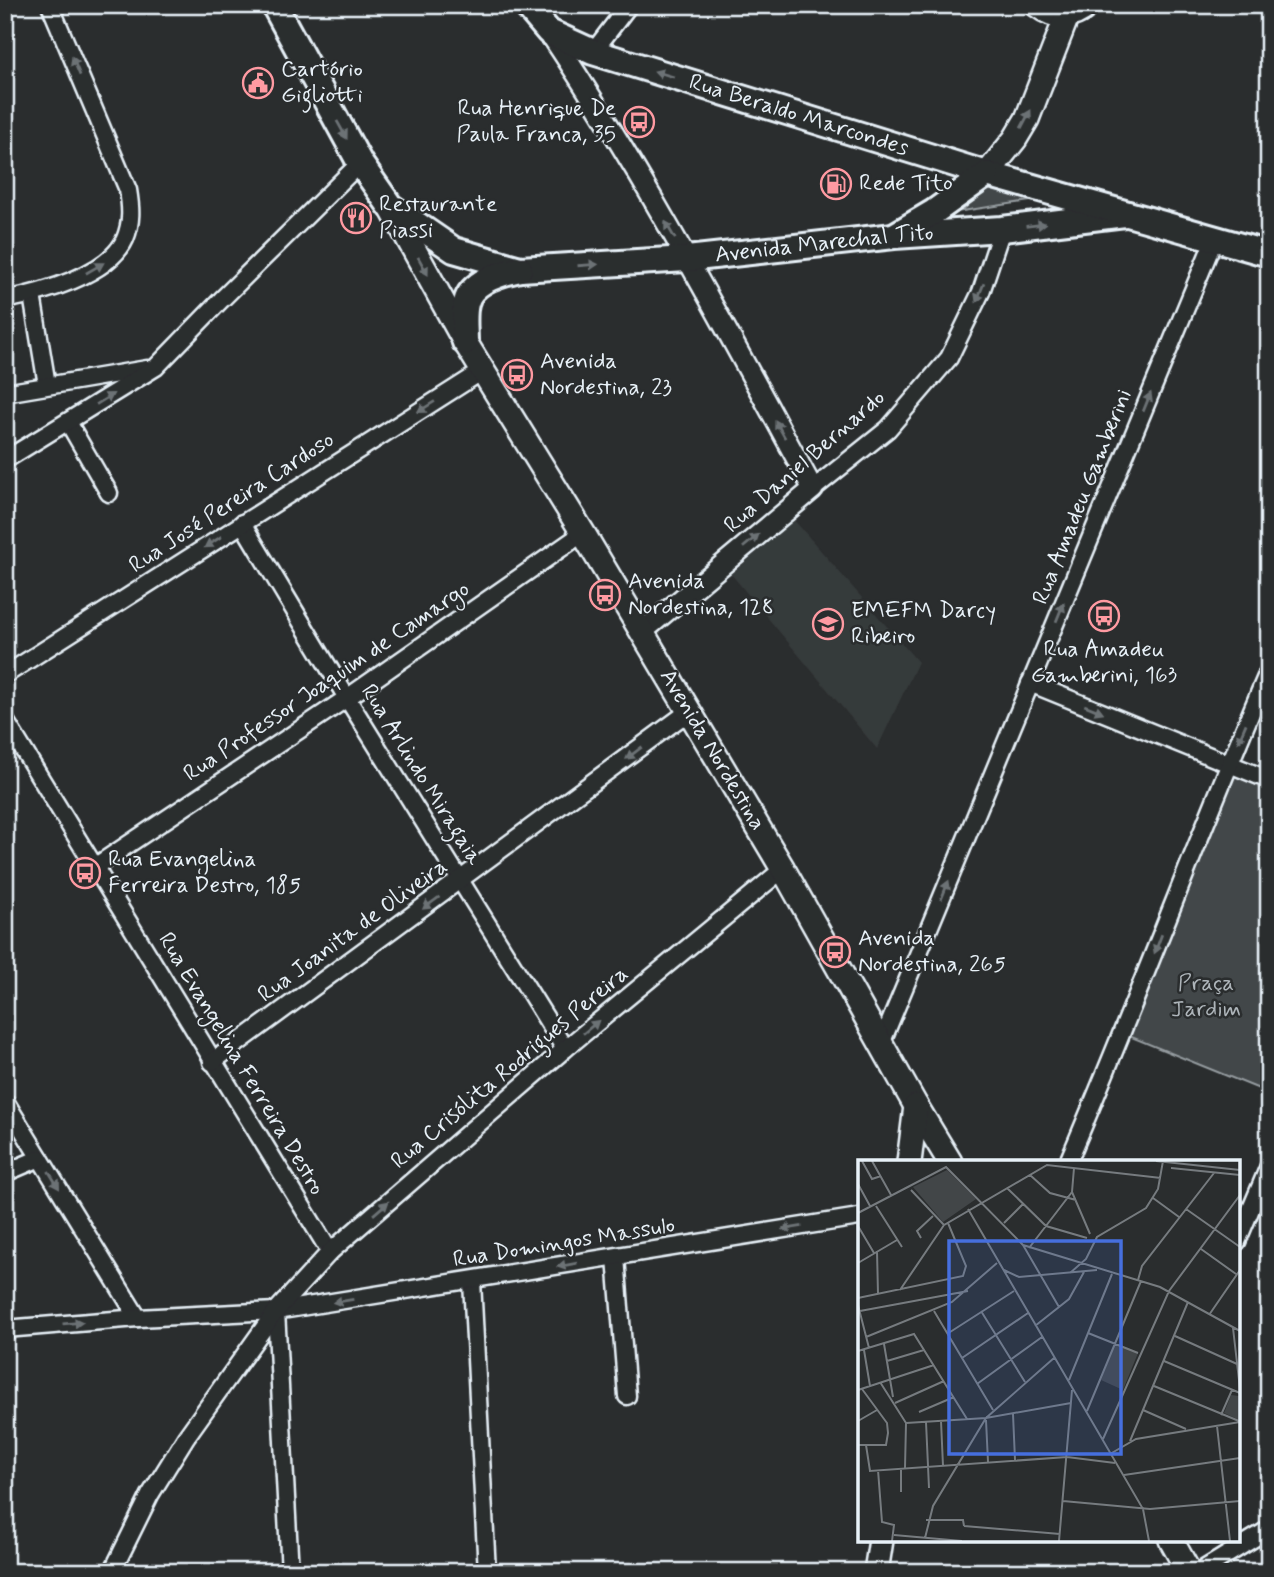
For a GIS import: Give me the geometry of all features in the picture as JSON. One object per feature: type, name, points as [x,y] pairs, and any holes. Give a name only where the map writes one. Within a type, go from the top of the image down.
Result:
[{"type":"main road","name":"Avenida Marechal Tito","points":[[274,5],[360,163],[390,206],[465,342]]},
{"type":"main road","name":"Rua Beraldo Marcondes","points":[[526,5],[549,32],[593,52],[986,174],[1125,214]]},
{"type":"main road","points":[[1037,5],[1051,15],[1067,16],[1081,12],[1088,5]]},
{"type":"main road","points":[[894,236],[934,212],[986,174],[1014,139],[1027,119],[1067,16]]},
{"type":"main road","name":"Avenida Marechal Tito","points":[[390,206],[454,250],[520,269],[687,259],[894,236],[1002,229],[1125,214],[1269,254]]},
{"type":"main road","points":[[465,342],[465,304],[469,295],[475,288],[495,276],[520,269]]},
{"type":"main road","name":"Avenida Nordestina","points":[[465,342],[583,533],[783,869],[949,1160]]},
{"type":"main road","points":[[909,1160],[916,1106]]},
{"type":"main road","points":[[876,1572],[881,1542]]},
{"type":"main road","points":[[1172,1542],[1189,1572]]},
{"type":"street","points":[[5,300],[49,291],[108,260],[124,242],[131,210],[128,190],[50,5]]},
{"type":"street","points":[[593,52],[629,5]]},
{"type":"street","points":[[549,32],[593,98],[687,259],[813,489]]},
{"type":"street","points":[[5,460],[156,367],[360,163]]},
{"type":"street","name":"Rua Daniel Bernardo","points":[[642,632],[888,429],[949,358],[981,292],[1002,229]]},
{"type":"street","name":"Rua Amadeu Gamberini","points":[[881,1044],[1214,240]]},
{"type":"street","points":[[32,295],[47,385]]},
{"type":"street","points":[[5,393],[156,367]]},
{"type":"street","name":"Rua José Pereira Cardoso","points":[[5,675],[484,370]]},
{"type":"street","points":[[68,422],[110,494]]},
{"type":"street","name":"Rua Arlindo Miragaia","points":[[242,523],[565,1049]]},
{"type":"street","name":"Rua Professor Joaquim de Camargo","points":[[96,866],[347,698],[583,533]]},
{"type":"street","points":[[1069,1160],[1123,1035],[1228,764],[1269,670]]},
{"type":"street","points":[[1030,683],[1269,780]]},
{"type":"street","name":"Rua Joanita de Oliveira","points":[[212,1062],[688,712]]},
{"type":"street","name":"Rua Evangelina Ferreira Destro","points":[[5,719],[330,1252]]},
{"type":"street","name":"Rua Crisólita Rodrigues Pereira","points":[[112,1572],[150,1495],[186,1437],[276,1311],[330,1252],[565,1049],[783,869]]},
{"type":"street","points":[[5,1101],[138,1318]]},
{"type":"street","points":[[5,1172],[40,1158]]},
{"type":"street","points":[[1239,1237],[1269,1166]]},
{"type":"street","name":"Rua Domingos Massulo","points":[[5,1329],[138,1318],[276,1311],[858,1217]]},
{"type":"street","points":[[615,1257],[627,1396]]},
{"type":"street","points":[[472,1281],[487,1572]]},
{"type":"street","points":[[276,1311],[290,1572]]},
{"type":"street","points":[[1199,1572],[1269,1530]]},
{"type":"shaded area","name":"EMEFM Darcy Ribeiro","points":[[794,520],[918,662],[877,749],[731,574]]},
{"type":"green space","points":[[989,184],[1037,200],[962,211]]},
{"type":"green space","name":"Praça Jardim","points":[[1231,760],[1269,776],[1269,1093],[1124,1034]]},
{"type":"place","name":"Cartório Gigliotti","points":[[258,83]]},
{"type":"place","name":"Rua Henrique De Paula Franca, 35","points":[[639,122]]},
{"type":"place","name":"Rede Tito","points":[[836,184]]},
{"type":"place","name":"Restaurante Piassi","points":[[356,218]]},
{"type":"place","name":"Avenida Nordestina, 23","points":[[517,375]]},
{"type":"place","name":"Avenida Nordestina, 128","points":[[605,595]]},
{"type":"place","name":"Rua Amadeu Gamberini, 163","points":[[1104,616]]},
{"type":"place","name":"EMEFM Darcy Ribeiro","points":[[828,624]]},
{"type":"place","name":"Rua Evangelina Ferreira Destro, 185","points":[[85,873]]},
{"type":"place","name":"Avenida Nordestina, 265","points":[[835,952]]}]
